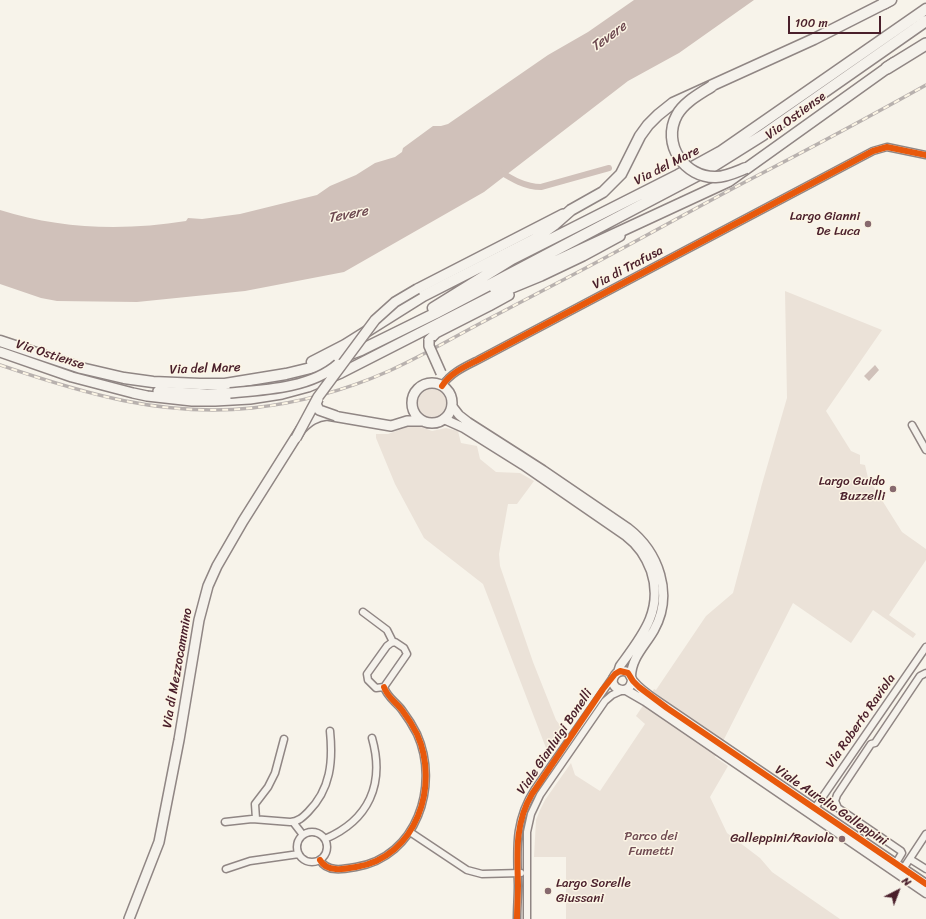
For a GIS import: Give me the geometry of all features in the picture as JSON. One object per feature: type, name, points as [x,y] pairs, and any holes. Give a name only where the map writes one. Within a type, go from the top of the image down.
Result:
[{"type":"highway","points":[[887,68],[926,44]]},
{"type":"main road","points":[[318,397],[375,320],[395,302],[599,195],[615,181],[626,166],[643,132],[658,115],[682,98],[712,86],[814,38],[888,1]]},
{"type":"main road","name":"Via del Mare","points":[[407,326],[442,302],[512,259],[678,175],[720,152],[926,9]]},
{"type":"main road","name":"Via del Mare","points":[[0,341],[85,369],[143,381],[214,384],[274,376],[309,369],[340,358],[377,342],[436,313],[567,243],[647,203],[715,165],[763,135],[926,21]]},
{"type":"main road","name":"Via Ostiense","points":[[436,313],[524,276],[729,181],[819,115],[926,40]]},
{"type":"main road","points":[[712,86],[689,102],[677,115],[672,132],[675,152],[681,162],[693,172],[703,176],[724,176],[746,168]]},
{"type":"main road","points":[[92,382],[141,395],[205,401],[250,398],[295,391],[341,373],[490,297],[541,276],[583,256],[677,205]]},
{"type":"main road","points":[[274,376],[326,356],[370,330],[414,301],[540,236],[571,210]]},
{"type":"main road","points":[[441,385],[441,373],[429,346],[429,340],[436,333],[489,306],[541,276]]},
{"type":"main road","name":"Via Ostiense","points":[[0,352],[60,373],[92,382]]},
{"type":"main road","points":[[92,382],[156,391],[230,394],[281,387],[314,379],[334,368],[351,352]]},
{"type":"main road","points":[[434,383],[441,385],[448,390],[451,396],[452,406],[444,419],[434,423],[422,421],[417,416],[412,407],[412,400],[418,388],[424,384],[434,383]]},
{"type":"main road","name":"Via di Mezzocammino","points":[[318,397],[316,404],[319,410],[336,416]]},
{"type":"main road","name":"Via di Mezzocammino","points":[[296,438],[318,397]]},
{"type":"main road","name":"Via di Mezzocammino","points":[[129,919],[160,842],[180,740],[202,606],[215,570],[243,521],[301,429],[316,417],[324,415],[336,416],[395,425],[407,421],[422,421]]},
{"type":"street","name":"Via di Trafusa","points":[[441,385],[463,368],[873,151],[883,148],[890,148],[926,155]]},
{"type":"street","points":[[452,406],[459,415],[468,422],[543,470],[628,528],[649,549],[657,564],[660,574],[663,593],[662,606],[656,627],[634,661],[631,686],[626,690]]},
{"type":"street","name":"Viale Gianluigi Bonelli","points":[[444,419],[464,428],[539,476],[629,539],[641,551],[649,566],[653,578],[655,592],[654,606],[646,629],[616,674],[603,689],[525,807],[518,834],[517,919]]},
{"type":"street","points":[[912,424],[926,450]]},
{"type":"street","points":[[363,612],[387,630],[393,642],[404,648],[407,654],[384,687],[376,688]]},
{"type":"street","points":[[390,698],[380,693],[368,680],[367,674],[388,646],[393,642]]},
{"type":"street","name":"Via Roberto Raviola","points":[[815,808],[925,650]]},
{"type":"street","points":[[647,698],[626,671],[616,674],[613,682],[616,688],[647,698],[721,748]]},
{"type":"street","points":[[896,864],[902,850],[838,808],[835,800],[871,744],[874,743],[920,676],[926,673]]},
{"type":"street","points":[[320,860],[326,867],[334,869],[354,868],[380,860],[390,853],[410,832],[417,818],[426,784],[425,764],[421,746],[413,727],[402,710],[390,698],[384,687]]},
{"type":"street","name":"Viale Gianluigi Bonelli","points":[[527,919],[528,828],[535,804],[605,701],[612,695],[626,690]]},
{"type":"street","points":[[225,822],[256,819],[294,822],[301,818],[313,807],[326,786],[331,764],[330,731]]},
{"type":"street","points":[[325,839],[340,831],[355,820],[370,798],[375,783],[377,769],[376,754],[372,738]]},
{"type":"street","points":[[256,819],[255,804],[275,773],[284,739]]},
{"type":"street","name":"Viale Aurelio Galleppini","points":[[721,748],[815,808],[926,884]]},
{"type":"street","name":"Viale Aurelio Galleppini","points":[[721,748],[926,892]]},
{"type":"street","points":[[294,822],[303,835]]},
{"type":"street","points":[[314,832],[325,839],[327,848],[326,853],[320,860],[308,862],[301,858],[297,850],[298,842],[303,835],[314,832]]},
{"type":"street","points":[[410,832],[464,869],[482,874],[527,873]]},
{"type":"street","points":[[903,869],[926,834]]},
{"type":"street","points":[[226,869],[250,861],[299,854]]},
{"type":"street","points":[[910,859],[926,869]]},
{"type":"green space","name":"Parco dei Fumetti","points":[[785,291],[882,330],[826,411],[851,451],[860,455],[860,464],[865,465],[868,478],[902,532],[926,549],[926,560],[889,615],[916,634],[913,638],[873,610],[851,643],[793,603],[715,757],[728,766],[710,797],[727,833],[760,858],[772,872],[840,919],[566,919],[566,857],[534,857],[536,820],[545,800],[571,763],[575,775],[600,791],[645,724],[636,716],[654,689],[656,690],[706,616],[733,593],[787,398]]},
{"type":"green space","points":[[432,389],[442,393],[446,403],[442,413],[432,417],[422,413],[418,403],[422,393]]},
{"type":"green space","points":[[416,425],[432,431],[446,428],[458,431],[461,443],[477,446],[480,459],[496,472],[520,473],[534,481],[517,504],[508,504],[499,554],[500,566],[533,662],[556,720],[566,733],[550,756],[544,751],[546,748],[483,584],[424,538],[395,484],[376,438],[376,434],[388,434]]},
{"type":"water","name":"Tevere","points":[[634,0],[754,0],[679,53],[628,81],[484,192],[344,272],[245,291],[137,302],[57,301],[41,298],[0,284],[0,210],[45,221],[68,224],[115,227],[139,226],[186,221],[188,218],[202,219],[240,214],[317,195],[330,186],[356,175],[375,163],[395,157],[402,152],[403,148],[433,126],[448,124],[548,55],[588,32]]},
{"type":"water","points":[[875,365],[879,370],[869,381],[864,376]]},
{"type":"waterway","points":[[499,171],[524,184],[541,187],[609,168]]},
{"type":"railway","points":[[0,365],[93,394],[155,406],[187,409],[219,410],[270,406],[339,390],[373,378],[423,354],[837,134],[926,85]]},
{"type":"cycle path","points":[[442,386],[449,377],[463,367],[873,151],[887,147],[926,155]]},
{"type":"cycle path","points":[[517,919],[518,838],[522,816],[526,805],[603,689],[615,674],[620,671],[628,673],[639,687],[667,708],[926,884]]},
{"type":"cycle path","points":[[320,860],[327,867],[336,869],[347,869],[377,861],[394,849],[408,834],[418,816],[424,796],[426,775],[423,754],[417,734],[412,725],[402,710],[389,697],[384,687]]},
{"type":"place","name":"Largo Gianni De Luca","points":[[868,224]]},
{"type":"place","name":"Largo Guido Buzzelli","points":[[893,489]]},
{"type":"place","name":"Galleppini/Raviola","points":[[842,839]]},
{"type":"place","name":"Largo Sorelle Giussani","points":[[548,891]]}]
